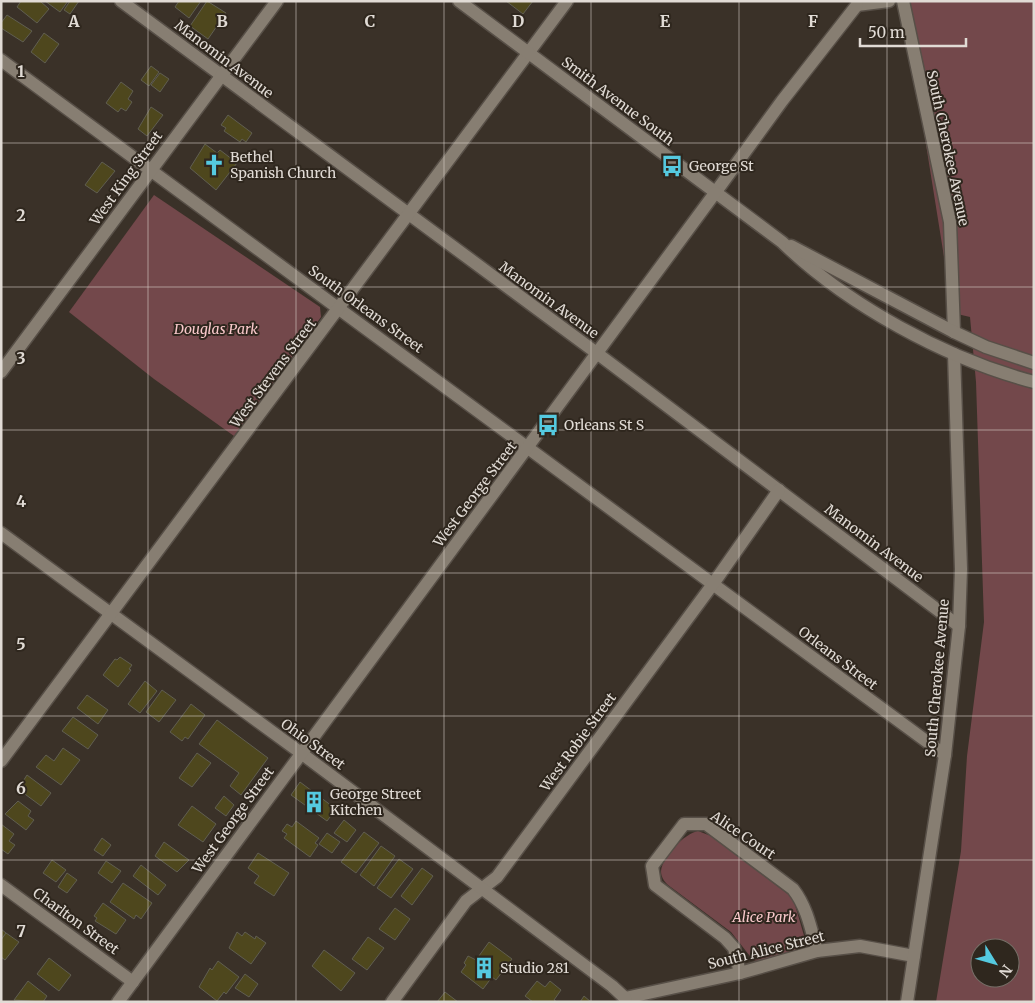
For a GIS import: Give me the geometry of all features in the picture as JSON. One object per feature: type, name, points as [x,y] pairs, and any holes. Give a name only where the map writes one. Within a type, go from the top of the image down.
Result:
[{"type":"street","name":"Manomin Avenue","points":[[120,1],[598,354],[959,626]]},
{"type":"street","name":"West King Street","points":[[1,372],[276,1]]},
{"type":"street","name":"Smith Avenue South","points":[[459,1],[782,242],[805,264],[877,312],[916,336],[954,354],[1034,382]]},
{"type":"street","name":"West Stevens Street","points":[[1,761],[567,1]]},
{"type":"street","points":[[854,3],[889,1]]},
{"type":"street","name":"South Cherokee Avenue","points":[[903,1],[950,222],[954,332]]},
{"type":"street","name":"West George Street","points":[[118,1002],[598,354],[854,3]]},
{"type":"street","name":"South Orleans Street","points":[[1,60],[713,584]]},
{"type":"street","name":"Smith Avenue South","points":[[782,242],[812,255],[886,298],[954,332],[986,347],[1034,363]]},
{"type":"street","name":"South Cherokee Avenue","points":[[907,1002],[945,755],[959,626],[961,569],[954,354]]},
{"type":"street","name":"West Robie Street","points":[[392,1002],[466,901],[498,877],[713,584],[779,490]]},
{"type":"street","name":"Ohio Street","points":[[1,533],[482,888],[626,1000]]},
{"type":"street","name":"Orleans Street","points":[[713,584],[945,755]]},
{"type":"street","name":"Alice Court","points":[[740,973],[734,948],[725,938],[655,885],[652,866],[684,824],[706,824],[792,888],[801,900],[806,912],[817,951]]},
{"type":"street","name":"Charlton Street","points":[[1,885],[133,982]]},
{"type":"street","name":"South Alice Street","points":[[626,1000],[740,973],[817,951],[860,946],[914,956]]},
{"type":"green space","points":[[903,1],[1034,1],[1034,1002],[936,1002],[961,851],[967,756],[984,622],[976,382],[970,317],[953,313]]},
{"type":"green space","name":"Douglas Park","points":[[154,195],[320,307],[321,317],[234,436],[154,379],[69,312]]},
{"type":"green space","name":"Alice Park","points":[[698,831],[711,836],[793,898],[805,939],[800,951],[759,961],[753,960],[731,932],[665,882],[661,871],[665,859],[675,846],[687,836]]},
{"type":"building","points":[[21,1],[40,1],[49,9],[37,23],[17,7]]},
{"type":"building","points":[[45,1],[68,1],[60,12]]},
{"type":"building","points":[[70,1],[79,1],[70,14],[64,10]]},
{"type":"building","points":[[179,1],[201,1],[189,18],[175,7]]},
{"type":"building","points":[[207,1],[226,13],[208,39],[190,26]]},
{"type":"building","points":[[506,1],[533,1],[523,14]]},
{"type":"building","points":[[7,15],[32,31],[23,42],[1,28],[1,23]]},
{"type":"building","points":[[44,33],[59,44],[45,63],[31,52]]},
{"type":"building","points":[[151,66],[159,72],[149,86],[141,80]]},
{"type":"building","points":[[160,73],[169,79],[160,92],[151,85]]},
{"type":"building","points":[[121,82],[133,91],[128,99],[132,102],[126,111],[121,108],[118,112],[106,103]]},
{"type":"building","points":[[151,107],[163,115],[147,136],[138,129]]},
{"type":"building","points":[[228,115],[252,133],[246,142],[242,139],[240,142],[224,131],[226,128],[221,125]]},
{"type":"building","name":"Bethel Spanish Church","points":[[205,144],[217,153],[220,150],[237,163],[216,190],[190,168]]},
{"type":"building","points":[[102,162],[115,171],[97,193],[85,185]]},
{"type":"building","points":[[120,657],[132,665],[129,669],[131,670],[118,687],[103,675],[115,659],[117,660]]},
{"type":"building","points":[[145,681],[157,691],[140,713],[128,704]]},
{"type":"building","points":[[162,690],[176,700],[159,722],[146,712]]},
{"type":"building","points":[[87,695],[108,710],[98,724],[77,708]]},
{"type":"building","points":[[191,704],[205,715],[188,739],[185,737],[182,741],[170,732]]},
{"type":"building","points":[[73,717],[98,735],[88,749],[62,731]]},
{"type":"building","points":[[217,720],[268,758],[241,795],[230,786],[239,773],[199,744]]},
{"type":"building","points":[[63,748],[80,760],[61,785],[36,767],[46,755],[54,761]]},
{"type":"building","points":[[197,753],[211,763],[192,787],[179,778]]},
{"type":"building","points":[[27,775],[51,793],[41,806],[18,789]]},
{"type":"building","name":"George Street Kitchen","points":[[300,782],[336,809],[327,821],[291,795]]},
{"type":"building","points":[[224,796],[234,805],[226,816],[215,808]]},
{"type":"building","points":[[18,801],[31,811],[28,816],[34,820],[26,830],[5,814]]},
{"type":"building","points":[[192,806],[216,824],[203,842],[178,825]]},
{"type":"building","points":[[344,820],[356,830],[347,842],[334,833]]},
{"type":"building","points":[[296,821],[319,838],[315,843],[318,845],[310,857],[284,838],[287,834],[282,831],[287,824],[292,827]]},
{"type":"building","points":[[1,824],[14,834],[9,841],[15,845],[8,854],[1,849]]},
{"type":"building","points":[[364,832],[379,843],[356,873],[341,862]]},
{"type":"building","points":[[327,833],[340,842],[332,853],[319,844]]},
{"type":"building","points":[[102,838],[111,845],[103,856],[94,850]]},
{"type":"building","points":[[164,842],[189,860],[177,872],[155,856]]},
{"type":"building","points":[[381,846],[395,856],[374,886],[360,875]]},
{"type":"building","points":[[258,853],[289,873],[274,896],[254,883],[259,876],[248,868]]},
{"type":"building","points":[[399,859],[413,869],[391,898],[377,888]]},
{"type":"building","points":[[52,860],[66,870],[56,882],[43,873]]},
{"type":"building","points":[[106,861],[121,871],[112,883],[98,873]]},
{"type":"building","points":[[141,865],[166,885],[158,895],[133,876]]},
{"type":"building","points":[[422,868],[433,876],[412,905],[401,896]]},
{"type":"building","points":[[67,873],[77,880],[67,893],[58,887]]},
{"type":"building","points":[[123,883],[152,903],[141,919],[136,915],[134,919],[110,902]]},
{"type":"building","points":[[103,903],[126,920],[116,934],[95,921],[97,918],[94,916]]},
{"type":"building","points":[[395,908],[410,919],[395,940],[379,929]]},
{"type":"building","points":[[1,929],[6,933],[1,940]]},
{"type":"building","points":[[237,932],[242,936],[245,932],[255,939],[256,936],[266,943],[251,964],[229,948]]},
{"type":"building","points":[[6,933],[19,942],[5,960],[1,957],[1,940]]},
{"type":"building","points":[[368,937],[384,948],[367,970],[352,959]]},
{"type":"building","name":"Studio 281","points":[[489,942],[512,959],[496,980],[492,977],[483,989],[461,972],[466,965],[464,963],[468,956],[476,960]]},
{"type":"building","points":[[324,950],[355,973],[341,991],[312,966]]},
{"type":"building","points":[[49,958],[71,975],[59,991],[37,974]]},
{"type":"building","points":[[218,961],[239,977],[226,994],[224,992],[217,1001],[199,987],[210,968],[212,970]]},
{"type":"building","points":[[245,974],[258,984],[249,997],[235,988]]},
{"type":"building","points":[[28,981],[47,996],[43,1002],[14,1000]]},
{"type":"building","points":[[537,981],[545,987],[550,981],[561,990],[554,1000],[557,1002],[533,1002],[525,996]]},
{"type":"building","points":[[445,992],[458,1002],[437,1002]]},
{"type":"building","points":[[584,996],[591,1002],[580,1002]]},
{"type":"place","name":"Bethel Spanish Church","points":[[214,165]]},
{"type":"place","name":"George St","points":[[672,166]]},
{"type":"place","name":"Orleans St S","points":[[548,425]]},
{"type":"place","name":"George Street Kitchen","points":[[314,802]]},
{"type":"place","name":"Studio 281","points":[[484,968]]}]
